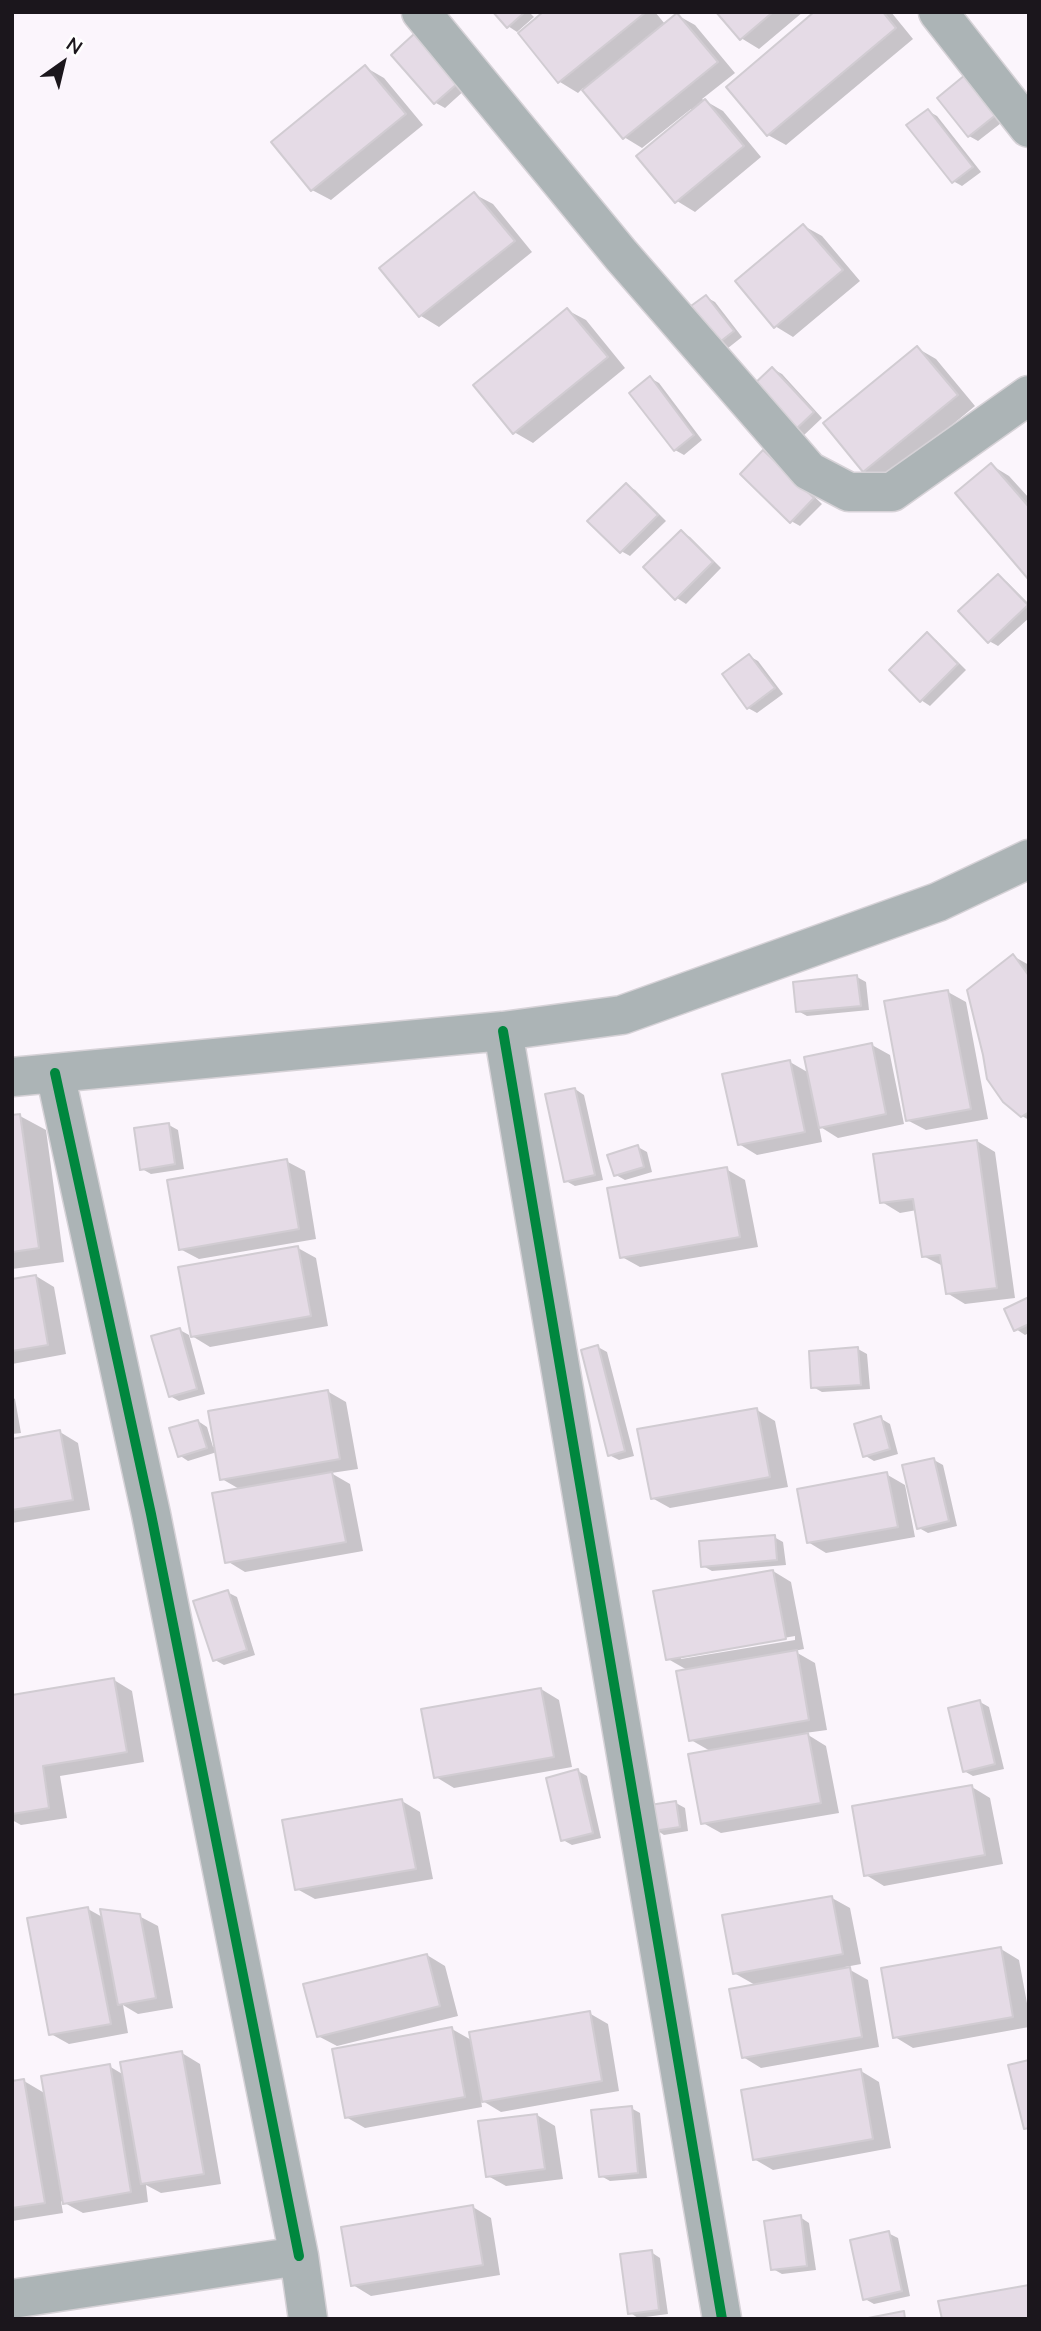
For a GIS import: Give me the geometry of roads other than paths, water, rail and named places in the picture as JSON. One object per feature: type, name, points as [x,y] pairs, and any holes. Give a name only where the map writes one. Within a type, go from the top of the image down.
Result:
[{"type":"street","points":[[421,12],[621,254],[809,471],[849,492],[892,492],[1029,395]]},
{"type":"street","points":[[937,12],[1029,128]]},
{"type":"street","points":[[12,1077],[503,1031],[622,1015],[938,902],[1029,859]]},
{"type":"street","points":[[503,1031],[722,2319]]},
{"type":"street","points":[[55,1073],[151,1514],[299,2256],[308,2319]]},
{"type":"street","points":[[12,2299],[299,2256]]}]
